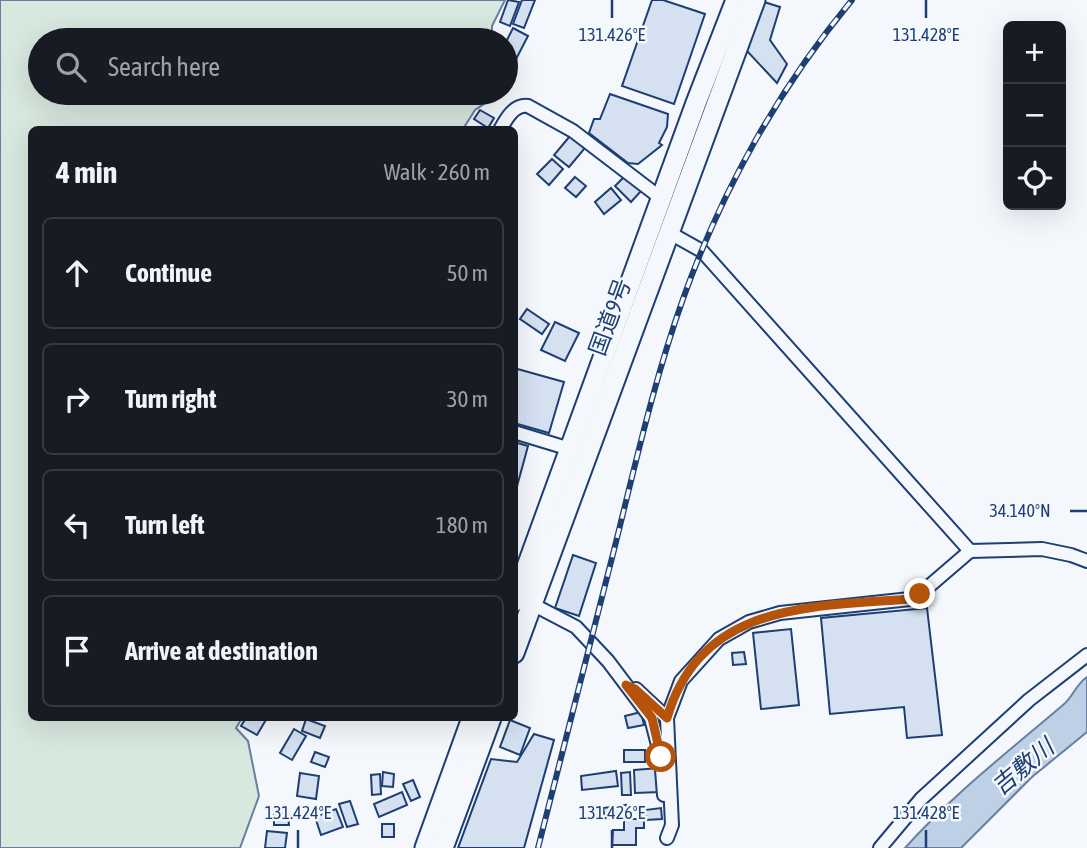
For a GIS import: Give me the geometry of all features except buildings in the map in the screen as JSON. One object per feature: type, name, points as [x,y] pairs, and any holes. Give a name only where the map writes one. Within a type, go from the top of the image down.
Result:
[{"type":"highway","name":"国道9号","points":[[518,631],[523,603],[570,449],[736,0]]},
{"type":"highway","name":"国道9号","points":[[523,603],[668,232],[755,0]]},
{"type":"highway","points":[[425,848],[471,721]]},
{"type":"highway","points":[[443,848],[490,721]]},
{"type":"street","points":[[725,28],[728,0]]},
{"type":"street","points":[[503,126],[515,107],[528,106],[573,131],[662,199]]},
{"type":"street","points":[[668,232],[702,251],[970,551]]},
{"type":"street","points":[[518,433],[570,449]]},
{"type":"street","points":[[667,843],[672,825],[667,718],[681,681],[719,639],[749,621],[780,613],[910,599],[920,594],[970,551],[1042,549],[1087,561]]},
{"type":"street","points":[[523,603],[576,627],[608,661],[652,718],[667,820],[667,843]]},
{"type":"street","points":[[880,848],[921,799],[1029,700],[1087,655]]},
{"type":"street","points":[[626,685],[635,689],[667,718]]},
{"type":"shaded area","points":[[0,0],[505,0],[492,28],[28,28],[28,105],[482,105],[475,110],[465,126],[28,126],[28,721],[240,721],[236,728],[248,741],[259,796],[240,848],[0,848]]},
{"type":"water","name":"吉敷川","points":[[1087,677],[1087,732],[1032,777],[961,848],[905,848],[961,792],[1066,702]]},
{"type":"railway","points":[[538,848],[646,423],[683,299],[715,220],[754,142],[800,69],[852,0]]},
{"type":"route","points":[[661,757],[652,718],[626,685],[635,689],[667,718],[681,681],[692,667],[719,639],[749,621],[827,606],[910,599],[920,594]]}]
